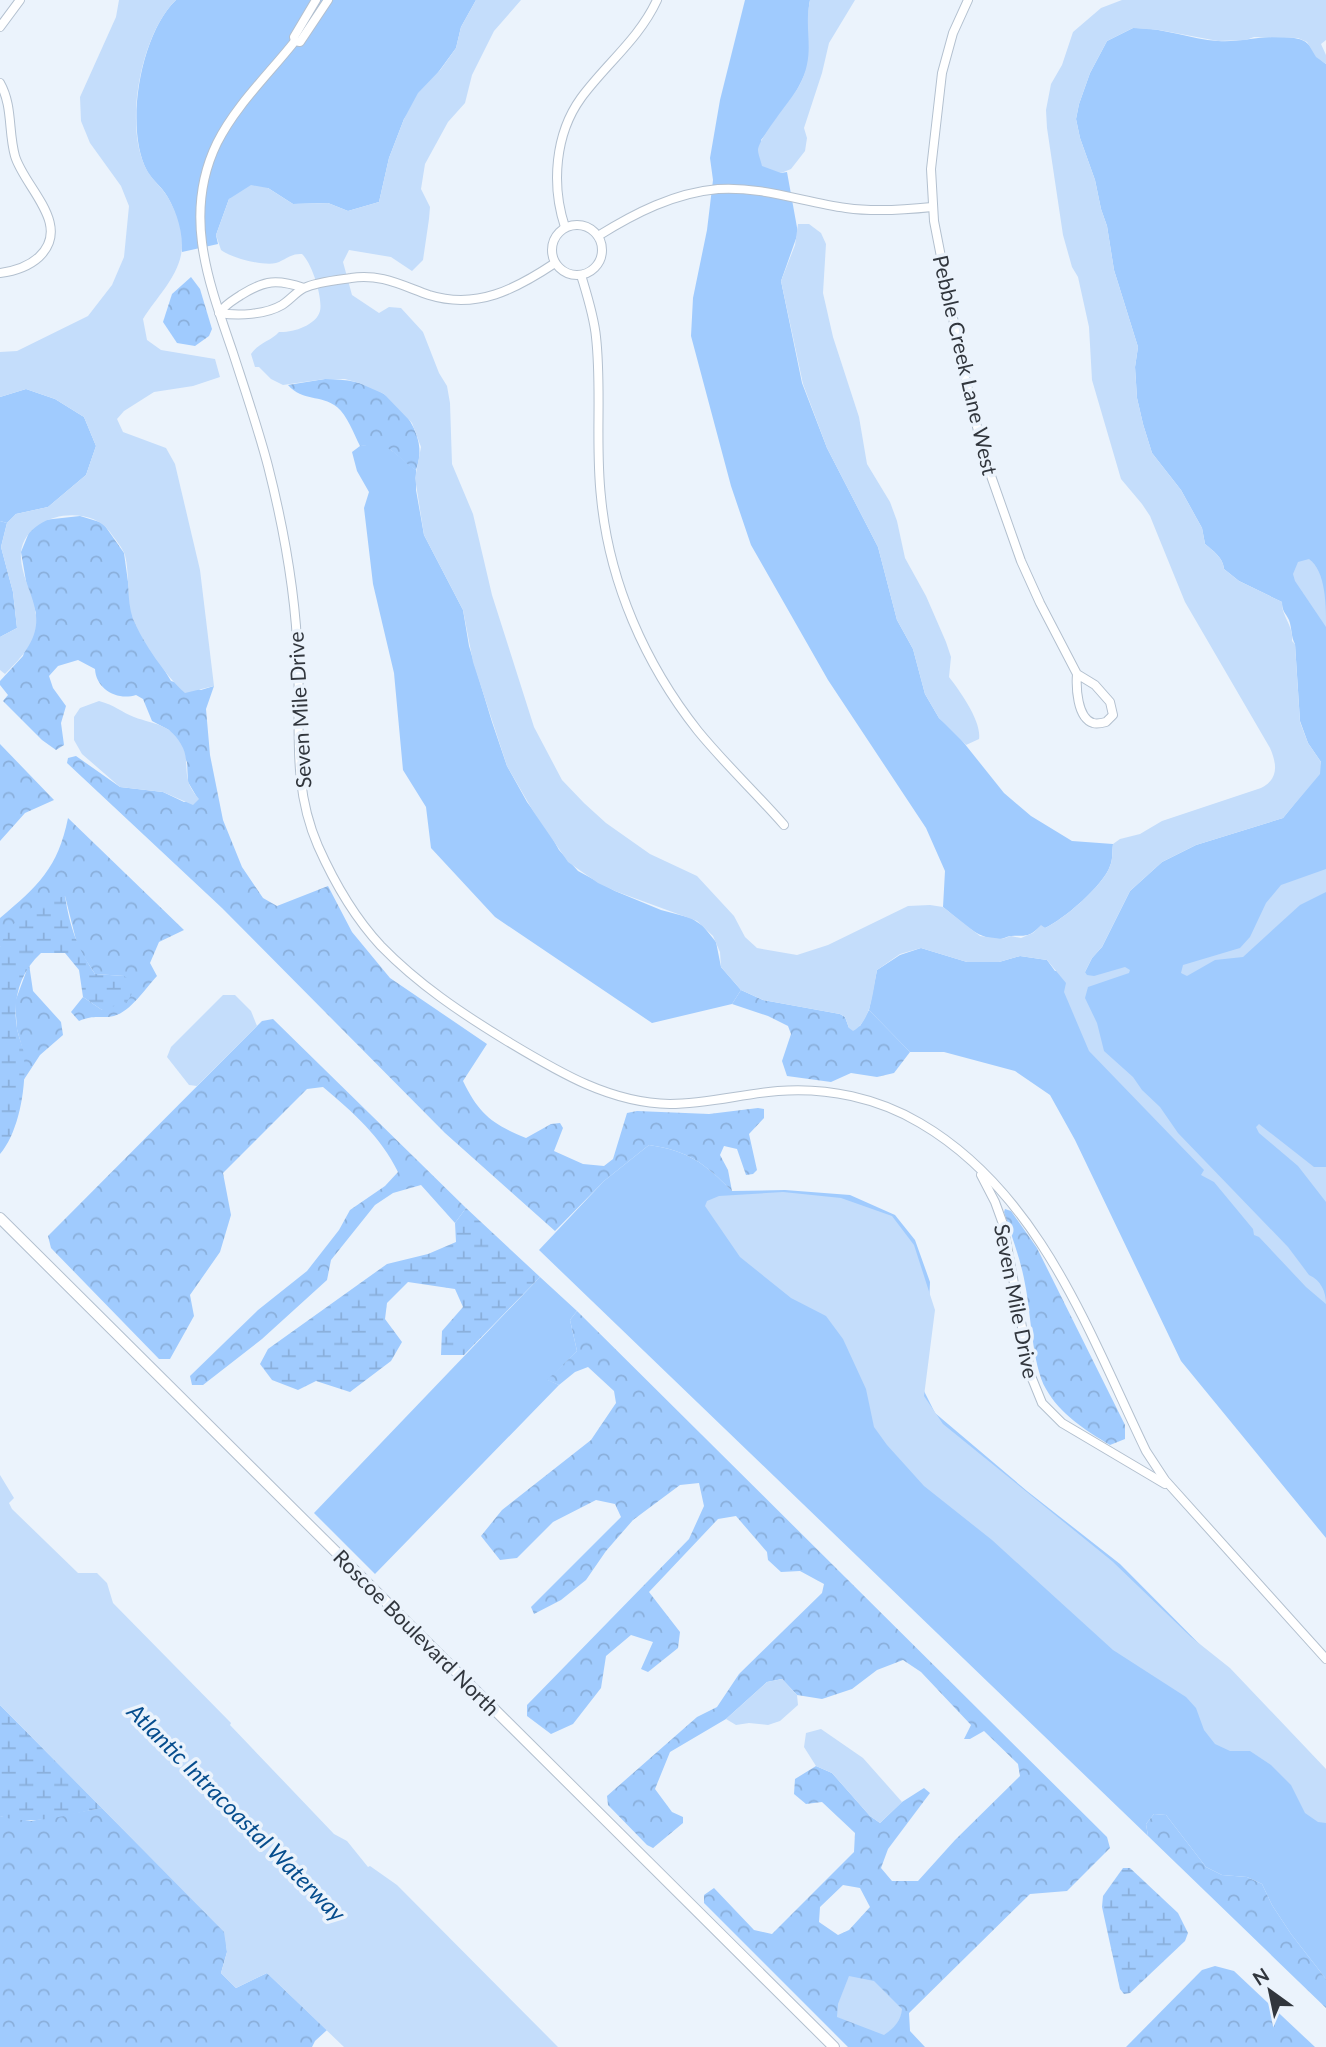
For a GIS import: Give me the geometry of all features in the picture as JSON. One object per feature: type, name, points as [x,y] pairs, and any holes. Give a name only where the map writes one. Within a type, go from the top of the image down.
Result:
[{"type":"street","points":[[0,27],[20,0]]},
{"type":"street","name":"Seven Mile Drive","points":[[316,0],[294,37],[295,41],[225,128],[210,160],[201,199],[200,228],[206,272],[260,435],[280,520],[298,656],[298,757],[304,804],[318,845],[351,907],[379,943],[427,988],[534,1057],[610,1094],[631,1100],[673,1104],[776,1091],[843,1094],[881,1105],[942,1137],[1009,1199],[1048,1252],[1146,1451],[1176,1494],[1326,1660]]},
{"type":"street","name":"Seven Mile Drive","points":[[295,41],[300,42],[328,0]]},
{"type":"street","points":[[565,227],[558,208],[556,178],[565,131],[572,112],[589,88],[637,33],[657,0]]},
{"type":"street","name":"Pebble Creek Lane West","points":[[968,0],[953,33],[942,73],[931,169],[932,207],[962,364],[984,456],[1021,561],[1040,603],[1077,674],[1095,685],[1110,702],[1113,715],[1106,722],[1093,723],[1084,716],[1076,686],[1077,674]]},
{"type":"street","points":[[0,83],[10,111],[18,165],[46,209],[51,232],[47,246],[33,261],[0,274]]},
{"type":"street","points":[[598,236],[626,218],[670,200],[719,189],[764,192],[865,210],[932,207]]},
{"type":"street","points":[[571,224],[586,226],[598,236],[602,245],[600,261],[595,267],[582,275],[567,274],[555,263],[551,246],[554,238],[565,227],[571,224]]},
{"type":"street","points":[[304,288],[278,282],[264,283],[226,303],[219,313],[234,315],[266,311],[282,305],[304,288],[351,278],[383,278],[445,298],[478,299],[507,292],[555,263]]},
{"type":"street","points":[[582,275],[596,334],[601,499],[606,536],[622,594],[647,653],[676,701],[719,756],[785,825]]},
{"type":"street","name":"Seven Mile Drive","points":[[976,1166],[1003,1224],[1033,1383],[1042,1403],[1062,1423],[1146,1471],[1176,1494]]},
{"type":"street","name":"Roscoe Boulevard North","points":[[0,1217],[834,2047]]},
{"type":"green space","points":[[176,0],[476,0],[461,27],[456,48],[404,119],[389,158],[379,202],[348,211],[328,203],[293,204],[268,188],[229,199],[216,235],[218,244],[182,252],[174,210],[165,193],[147,171],[140,152],[137,130],[137,106],[145,57],[153,34]]},
{"type":"green space","points":[[745,0],[810,0],[808,66],[791,100],[761,140],[781,173],[787,172],[798,233],[781,281],[802,383],[827,448],[878,547],[897,620],[913,649],[925,694],[939,718],[956,733],[1004,793],[1031,816],[1072,841],[1113,844],[1110,866],[1092,892],[1053,924],[1045,928],[1041,926],[1027,935],[1000,939],[984,936],[969,928],[943,907],[945,871],[926,828],[828,680],[751,545],[731,486],[691,336],[693,298],[707,230],[713,180],[710,158],[720,100]]},
{"type":"green space","points":[[1133,28],[1154,29],[1218,41],[1289,37],[1307,43],[1326,64],[1326,1538],[1181,1361],[1075,1140],[1050,1095],[1015,1071],[944,1052],[910,1052],[869,1010],[877,970],[900,955],[921,948],[967,962],[999,962],[1020,956],[1047,960],[1055,971],[1085,972],[1102,947],[1130,891],[1162,862],[1196,845],[1283,818],[1316,777],[1321,762],[1308,743],[1300,721],[1295,644],[1282,602],[1239,581],[1224,569],[1220,558],[1205,544],[1202,528],[1181,490],[1152,453],[1143,424],[1137,398],[1135,367],[1138,347],[1114,270],[1107,226],[1076,119],[1090,73],[1107,41]]},
{"type":"green space","points":[[191,277],[200,289],[212,329],[209,336],[195,346],[177,343],[163,322],[172,294]]},
{"type":"green space","points":[[325,379],[363,384],[384,394],[401,409],[414,428],[417,438],[419,459],[416,470],[386,447],[360,446],[341,410],[324,400],[300,394],[288,385]]},
{"type":"green space","points":[[26,389],[55,399],[84,417],[96,446],[86,475],[48,507],[16,514],[7,523],[0,521],[0,397]]},
{"type":"green space","points":[[380,443],[416,470],[416,490],[424,535],[463,610],[469,646],[492,722],[507,766],[527,802],[559,850],[578,871],[615,891],[661,910],[691,918],[703,926],[716,942],[721,967],[741,990],[732,1004],[652,1023],[495,917],[431,848],[426,807],[403,770],[394,673],[373,584],[364,508],[369,492],[357,471],[352,452],[360,446]]},
{"type":"green space","points":[[80,516],[103,523],[124,553],[133,618],[171,681],[201,690],[214,686],[206,709],[210,755],[223,820],[242,867],[263,898],[277,906],[328,886],[352,932],[390,978],[487,1044],[463,1081],[475,1102],[488,1117],[526,1138],[551,1124],[560,1123],[563,1128],[554,1151],[583,1164],[604,1166],[613,1159],[627,1113],[637,1111],[709,1114],[764,1109],[764,1118],[749,1134],[757,1170],[746,1175],[737,1149],[724,1146],[720,1155],[728,1170],[732,1191],[695,1160],[675,1151],[649,1145],[604,1181],[555,1231],[445,1133],[222,908],[67,763],[68,758],[76,756],[120,787],[163,792],[184,802],[198,799],[188,782],[187,762],[169,730],[152,721],[143,699],[136,695],[122,696],[109,692],[99,682],[95,669],[78,660],[58,666],[49,676],[53,688],[66,706],[61,723],[64,745],[56,750],[42,740],[3,701],[8,695],[0,681],[23,656],[36,613],[27,587],[21,552],[30,530],[44,520]]},
{"type":"green space","points":[[0,521],[7,523],[1,547],[13,592],[17,628],[0,637]]},
{"type":"green space","points":[[0,744],[54,800],[25,813],[0,841]]},
{"type":"green space","points":[[68,818],[184,930],[159,942],[150,963],[157,976],[132,1005],[114,1016],[79,1021],[71,1012],[83,997],[102,1010],[124,976],[95,974],[78,948],[65,896],[0,947],[0,918],[44,875],[58,850]]},
{"type":"green space","points":[[65,896],[75,937],[95,974],[124,976],[137,985],[127,1002],[102,1010],[83,997],[79,970],[65,953],[41,953],[34,961],[19,987],[16,1007],[24,1061],[21,1105],[13,1132],[0,1154],[0,947],[7,930],[36,904]]},
{"type":"green space","points":[[29,964],[33,991],[61,1022],[63,1035],[40,1055],[23,1081],[23,1051],[17,1029],[15,1002]]},
{"type":"green space","points":[[741,990],[763,1000],[840,1014],[845,1017],[849,1028],[860,1026],[869,1010],[910,1052],[894,1073],[877,1077],[851,1073],[831,1082],[787,1076],[782,1061],[791,1034],[788,1026],[732,1004]]},
{"type":"green space","points":[[273,1019],[466,1208],[455,1223],[421,1185],[393,1193],[375,1205],[331,1260],[327,1280],[262,1339],[203,1385],[192,1385],[190,1376],[258,1310],[307,1271],[339,1230],[350,1210],[385,1186],[398,1172],[383,1147],[365,1126],[323,1087],[307,1089],[223,1173],[231,1215],[220,1252],[190,1295],[194,1316],[170,1359],[159,1359],[51,1248],[48,1236],[262,1021]]},
{"type":"green space","points":[[649,1145],[675,1151],[695,1160],[732,1191],[785,1190],[850,1195],[895,1215],[915,1240],[930,1282],[921,1385],[935,1413],[1027,1491],[1120,1564],[1241,1686],[1326,1784],[1326,1979],[1291,1934],[1262,1884],[1247,1877],[1222,1875],[1206,1867],[1166,1815],[1154,1814],[1146,1824],[1148,1836],[539,1250],[604,1181]]},
{"type":"green space","points":[[466,1208],[540,1277],[464,1355],[441,1355],[442,1331],[463,1307],[455,1289],[408,1282],[387,1303],[385,1319],[402,1342],[391,1361],[350,1392],[316,1381],[298,1390],[272,1380],[260,1364],[268,1349],[387,1264],[428,1254],[456,1242],[455,1223]]},
{"type":"green space","points":[[1005,1209],[1011,1211],[1037,1248],[1125,1425],[1125,1439],[1110,1445],[1066,1414],[1046,1389],[1035,1353],[1023,1275]]},
{"type":"green space","points":[[540,1277],[577,1311],[570,1320],[577,1351],[548,1380],[559,1385],[375,1574],[314,1513]]},
{"type":"green space","points":[[577,1311],[1107,1837],[1110,1848],[1067,1891],[1030,1894],[909,2013],[910,2031],[925,2047],[848,2047],[704,1903],[704,1895],[714,1888],[754,1930],[772,1934],[854,1852],[855,1833],[822,1802],[806,1804],[794,1794],[795,1779],[816,1766],[832,1773],[870,1816],[880,1823],[902,1802],[924,1788],[930,1793],[888,1849],[881,1868],[892,1881],[918,1881],[1020,1776],[1018,1764],[984,1731],[970,1739],[964,1739],[971,1725],[921,1672],[903,1660],[877,1670],[852,1689],[822,1699],[797,1695],[782,1679],[767,1682],[726,1719],[670,1752],[655,1789],[672,1812],[683,1817],[683,1823],[653,1848],[608,1805],[607,1796],[697,1717],[717,1707],[739,1674],[822,1593],[824,1584],[800,1571],[781,1572],[768,1560],[767,1552],[736,1516],[718,1519],[649,1592],[680,1632],[678,1648],[648,1672],[641,1669],[653,1642],[631,1635],[606,1656],[601,1688],[573,1724],[551,1734],[527,1716],[527,1705],[689,1539],[704,1506],[699,1483],[680,1485],[633,1520],[606,1551],[586,1580],[561,1600],[534,1614],[531,1607],[621,1517],[615,1504],[596,1500],[553,1522],[517,1558],[500,1560],[481,1536],[502,1510],[591,1440],[616,1403],[614,1391],[588,1367],[575,1372],[559,1385],[547,1380],[577,1351],[570,1320]],"holes":[[[843,1885],[860,1888],[870,1907],[849,1930],[838,1935],[819,1922],[820,1907]]]},
{"type":"green space","points":[[0,1705],[102,1808],[38,1820],[0,1816]]},
{"type":"green space","points":[[102,1808],[225,1932],[227,1952],[221,1973],[236,1988],[267,1973],[327,2030],[312,2047],[0,2047],[0,1816],[31,1821]]},
{"type":"green space","points":[[1154,1814],[1166,1815],[1206,1867],[1222,1875],[1247,1877],[1262,1884],[1291,1934],[1326,1979],[1326,2008],[1148,1836],[1146,1824]]},
{"type":"green space","points":[[1123,1868],[1130,1868],[1178,1913],[1188,1933],[1185,1941],[1130,1993],[1124,1994],[1120,1989],[1102,1907],[1103,1896]]},
{"type":"green space","points":[[1215,1966],[1234,1971],[1315,2047],[1126,2047],[1202,1970]]},
{"type":"water","points":[[119,0],[176,0],[153,35],[139,82],[136,107],[136,132],[140,154],[148,172],[173,206],[182,239],[181,255],[175,272],[143,319],[147,340],[161,350],[215,359],[220,377],[193,386],[154,392],[124,411],[117,419],[123,432],[166,448],[175,464],[200,570],[214,686],[185,693],[156,659],[133,619],[125,555],[120,546],[100,523],[88,517],[74,515],[46,521],[34,528],[25,539],[21,561],[35,607],[35,632],[29,646],[15,664],[5,674],[0,670],[0,637],[17,628],[13,592],[1,547],[7,523],[16,514],[48,507],[86,475],[96,446],[84,417],[55,399],[26,389],[0,397],[0,352],[17,351],[88,316],[112,285],[124,257],[129,206],[121,186],[90,143],[81,121],[80,97],[116,17]]},
{"type":"water","points":[[476,0],[521,0],[494,31],[472,75],[465,103],[448,122],[425,164],[421,189],[430,207],[423,260],[412,271],[391,257],[349,250],[343,262],[352,295],[379,313],[389,307],[401,308],[423,332],[447,386],[452,464],[473,514],[492,595],[534,727],[562,780],[606,823],[650,854],[697,876],[734,916],[745,937],[757,948],[797,955],[828,945],[908,906],[943,907],[980,936],[1021,938],[1033,933],[1041,925],[1045,928],[1053,924],[1092,892],[1106,874],[1112,861],[1113,844],[1120,839],[1140,834],[1162,821],[1261,788],[1274,776],[1275,765],[1270,748],[1185,602],[1150,516],[1121,479],[1092,380],[1089,327],[1078,277],[1072,267],[1063,235],[1046,110],[1051,84],[1062,65],[1073,32],[1101,8],[1122,0],[1326,0],[1326,40],[1321,44],[1326,55],[1326,64],[1316,57],[1307,42],[1298,38],[1254,37],[1218,41],[1133,28],[1107,41],[1090,73],[1076,119],[1107,226],[1114,270],[1138,347],[1135,367],[1137,398],[1152,453],[1181,490],[1202,528],[1205,544],[1220,558],[1224,569],[1239,581],[1282,602],[1295,644],[1300,722],[1308,743],[1321,762],[1320,774],[1283,818],[1196,845],[1162,862],[1130,891],[1102,947],[1085,972],[1094,976],[1125,967],[1130,970],[1129,973],[1088,987],[1085,998],[1097,1023],[1104,1051],[1133,1077],[1160,1107],[1178,1133],[1288,1247],[1309,1275],[1320,1283],[1326,1304],[1254,1235],[1253,1229],[1214,1182],[1201,1175],[1204,1170],[1089,1051],[1064,992],[1066,983],[1047,960],[1020,956],[999,962],[967,962],[921,948],[900,954],[877,970],[868,1012],[853,1031],[845,1017],[840,1014],[763,1000],[741,990],[721,967],[720,952],[713,936],[697,921],[598,883],[568,862],[533,811],[507,766],[473,662],[463,610],[424,535],[415,478],[421,447],[412,423],[384,394],[359,383],[345,379],[325,379],[283,385],[271,379],[259,367],[255,367],[251,354],[257,347],[279,332],[302,328],[318,316],[320,298],[316,281],[302,254],[276,263],[247,261],[221,250],[216,235],[229,199],[251,185],[268,188],[293,204],[328,203],[348,211],[379,202],[389,158],[404,119],[418,93],[456,48],[461,27]]},
{"type":"water","points":[[810,0],[855,0],[829,43],[804,128],[807,138],[805,151],[791,169],[781,173],[762,166],[758,150],[763,137],[799,86],[804,74],[809,53]]},
{"type":"water","points":[[798,224],[809,224],[821,233],[826,244],[823,293],[833,337],[859,417],[867,464],[890,502],[905,558],[926,596],[946,642],[951,657],[949,677],[977,724],[979,739],[966,745],[939,718],[925,694],[913,649],[897,620],[878,547],[827,448],[803,384],[781,281],[795,245]]},
{"type":"water","points":[[1309,559],[1322,580],[1326,627],[1293,574],[1298,562]]},
{"type":"water","points":[[99,701],[162,726],[173,734],[183,748],[189,783],[199,799],[193,805],[163,792],[120,787],[82,754],[74,740],[74,717],[80,708]]},
{"type":"water","points":[[1326,869],[1326,892],[1300,905],[1243,957],[1215,960],[1187,976],[1181,973],[1183,965],[1240,948],[1250,937],[1266,903],[1281,885]]},
{"type":"water","points":[[223,995],[235,995],[251,1011],[257,1026],[197,1086],[189,1085],[167,1057],[171,1047]]},
{"type":"water","points":[[1259,1124],[1314,1167],[1326,1167],[1326,1202],[1298,1166],[1259,1133],[1256,1127]]},
{"type":"water","points":[[783,1192],[841,1198],[892,1216],[914,1245],[935,1310],[924,1396],[943,1424],[1112,1561],[1191,1637],[1230,1668],[1326,1769],[1326,1823],[1318,1822],[1305,1813],[1291,1785],[1271,1765],[1250,1751],[1230,1751],[1215,1744],[1204,1730],[1196,1708],[1186,1697],[1113,1650],[992,1540],[924,1486],[887,1445],[874,1427],[866,1389],[843,1339],[826,1316],[791,1298],[740,1257],[705,1206],[707,1201],[719,1196]]},
{"type":"water","name":"Atlantic Intracoastal Waterway","points":[[0,1475],[14,1498],[9,1503],[12,1509],[78,1573],[97,1573],[107,1583],[113,1603],[231,1723],[334,1834],[347,1841],[368,1867],[397,1885],[558,2047],[344,2047],[267,1973],[236,1988],[221,1973],[227,1952],[224,1932],[0,1705]]},
{"type":"water","points":[[782,1679],[797,1695],[798,1705],[780,1721],[768,1725],[736,1725],[726,1719],[767,1682]]},
{"type":"water","points":[[821,1729],[863,1758],[902,1802],[880,1823],[870,1816],[832,1773],[816,1766],[804,1747],[806,1733]]},
{"type":"water","points":[[849,1976],[874,1981],[902,2009],[896,2024],[884,2035],[837,2017],[838,2004]]}]
